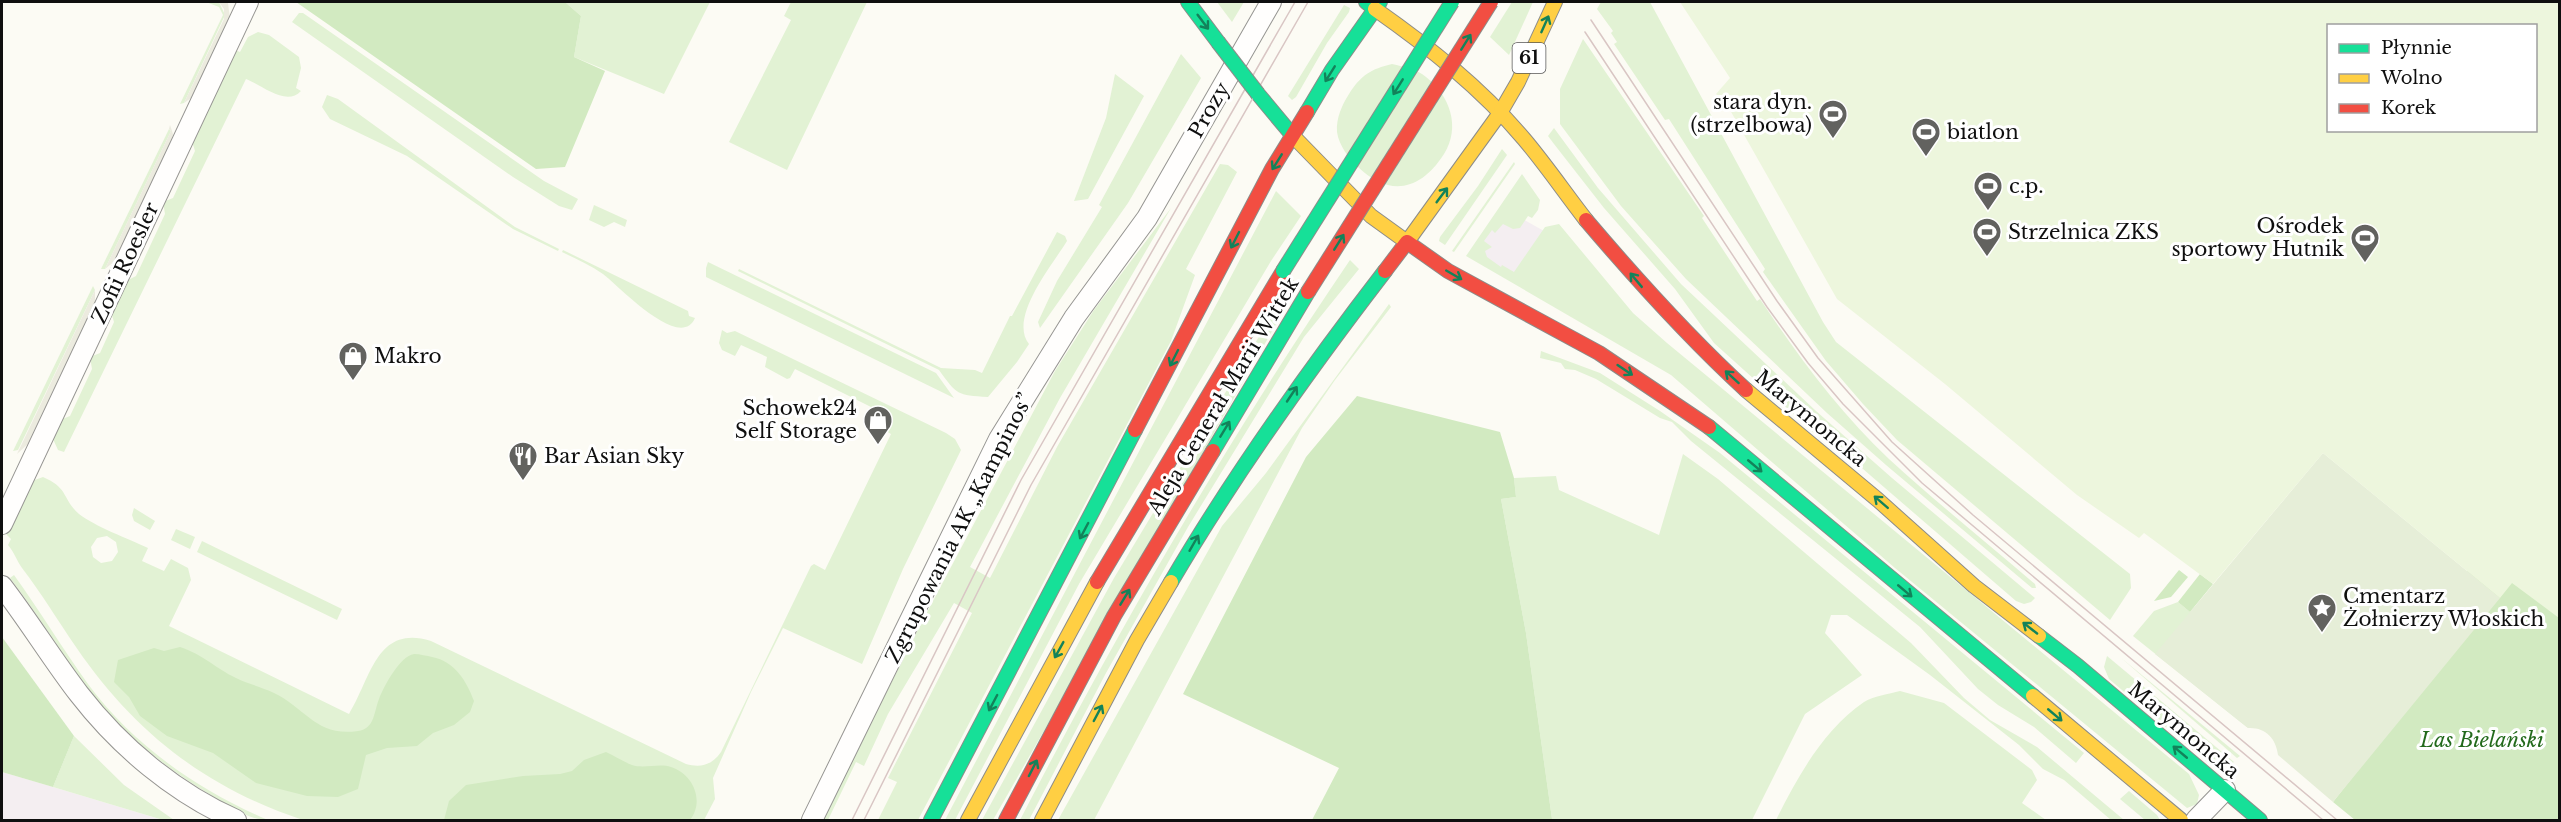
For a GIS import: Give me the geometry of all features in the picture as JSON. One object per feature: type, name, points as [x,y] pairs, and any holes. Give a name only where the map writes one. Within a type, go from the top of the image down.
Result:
[{"type":"main road","points":[[1188,2],[1293,136],[1371,216],[1437,265],[1599,353],[1710,428],[2181,820]]},
{"type":"main road","name":"Aleja Generał Marii Wittek","points":[[968,820],[1087,599],[1283,270],[1452,2]]},
{"type":"main road","name":"Aleja Generał Marii Wittek","points":[[1006,820],[1114,616],[1308,292],[1491,2]]},
{"type":"main road","name":"61","points":[[1500,113],[1518,82],[1555,2]]},
{"type":"main road","points":[[931,820],[1267,179],[1374,4]]},
{"type":"main road","name":"Marymoncka","points":[[1374,4],[1454,68],[1500,113],[1524,139],[1600,237],[1653,299],[1699,347],[1777,418],[1878,500],[1974,586],[2079,666],[2260,820]]},
{"type":"main road","points":[[1042,820],[1137,640],[1212,512],[1301,381],[1407,242],[1500,113]]},
{"type":"street","name":"Zofii Roesler","points":[[2,524],[248,2]]},
{"type":"street","name":"Prozy","points":[[1147,218],[1271,2]]},
{"type":"street","name":"Zgrupowania AK „Kampinos”","points":[[812,820],[999,440],[1074,318],[1147,218]]},
{"type":"street","points":[[2,586],[78,693],[116,736],[169,781],[197,800],[236,820]]},
{"type":"street","points":[[2196,820],[2225,790]]},
{"type":"shaded area","points":[[219,2],[228,3],[230,19],[194,96],[184,103],[224,19],[224,9]]},
{"type":"shaded area","points":[[170,125],[173,134],[171,144],[116,260],[105,269],[171,131]]},
{"type":"shaded area","points":[[1498,217],[1521,218],[1544,231],[1514,275],[1474,252]]},
{"type":"shaded area","points":[[95,290],[95,305],[30,442],[17,454]]},
{"type":"shaded area","points":[[2,772],[53,787],[163,820],[2,820]]},
{"type":"green space","points":[[206,2],[219,2],[225,15],[184,103],[180,104],[223,15],[219,7]]},
{"type":"green space","points":[[296,2],[565,2],[581,16],[574,57],[605,71],[565,167],[536,169]]},
{"type":"green space","points":[[565,2],[710,2],[664,94],[574,57],[581,16]]},
{"type":"green space","points":[[791,2],[867,2],[787,170],[729,142],[791,20],[784,16]]},
{"type":"green space","points":[[1217,2],[1244,2],[1232,22]]},
{"type":"green space","points":[[1512,2],[1533,2],[1509,55],[1490,37]]},
{"type":"green space","points":[[1601,2],[1650,2],[1823,322],[1836,342],[2130,574],[2131,588],[2110,620],[1897,440],[1826,361],[1763,272],[1765,269],[1669,119],[1665,120],[1614,44],[1617,42],[1611,33],[1613,31],[1597,9]]},
{"type":"green space","name":"Ośrodek sportowy Hutnik","points":[[1680,2],[2559,2],[2559,618],[2512,583],[2500,598],[2323,453],[2213,584],[2144,533],[2139,538],[2077,495],[1945,384],[1837,299],[1726,103],[1716,94],[1730,78]]},
{"type":"green space","points":[[1344,5],[1350,8],[1349,12],[1292,100],[1288,96]]},
{"type":"green space","points":[[299,13],[303,13],[544,181],[578,199],[572,210],[559,206],[513,177],[292,22]]},
{"type":"green space","points":[[258,32],[269,35],[299,57],[301,68],[296,88],[301,91],[288,97],[281,96],[246,79],[64,452],[58,450],[53,439],[60,420],[70,416],[92,369],[90,357],[100,353],[114,322],[111,312],[126,281],[136,276],[165,214],[163,202],[173,198],[195,151],[192,141],[235,50],[240,52],[248,37]]},
{"type":"green space","points":[[1583,39],[1704,216],[1702,218],[1757,301],[1760,299],[1836,403],[1889,459],[2035,584],[2036,588],[2032,588],[1827,413],[1686,279],[1621,206],[1560,124],[1560,89]]},
{"type":"green space","points":[[1181,54],[1201,78],[1128,203],[1040,328],[1038,322],[1057,281],[1102,207],[1099,205]]},
{"type":"green space","points":[[1392,64],[1419,72],[1426,77],[1447,103],[1452,123],[1449,144],[1435,166],[1425,176],[1404,186],[1393,186],[1370,177],[1348,156],[1337,132],[1337,122],[1342,107],[1362,77],[1378,68]]},
{"type":"green space","points":[[1115,74],[1144,96],[1088,199],[1074,201],[1106,118]]},
{"type":"green space","points":[[327,95],[338,99],[515,227],[559,249],[558,251],[513,229],[407,156],[330,119],[322,107]]},
{"type":"green space","points":[[1554,128],[1598,188],[1681,284],[1816,411],[2035,598],[2024,604],[2016,601],[1863,469],[1814,433],[1714,343],[1675,289],[1604,208],[1548,136]]},
{"type":"green space","points":[[169,129],[171,131],[105,269],[101,269]]},
{"type":"green space","points":[[1502,149],[1507,155],[1445,245],[1439,241],[1440,237]]},
{"type":"green space","points":[[1514,162],[1515,164],[1454,252],[1452,251]]},
{"type":"green space","points":[[1220,164],[1228,165],[1237,172],[1186,269],[1195,275],[1171,341],[918,820],[878,820],[897,782],[888,778],[972,613],[954,603],[888,714],[864,766],[856,762],[828,820],[823,820],[916,633],[1055,371],[1094,310],[1171,208],[1060,398],[970,567],[990,578],[1057,447]]},
{"type":"green space","points":[[1522,174],[1540,200],[1538,210],[1532,218],[1528,216],[1520,228],[1513,229],[1503,224],[1495,233],[1492,230],[1484,241],[1492,247],[1485,251],[1487,257],[1501,267],[1502,265],[1514,272],[1545,227],[1559,224],[1633,313],[1667,343],[2189,774],[2199,795],[2197,804],[2187,808],[1895,568],[1671,375],[1466,256]]},
{"type":"green space","points":[[1276,191],[1301,216],[1271,261],[1079,584],[955,820],[945,820]]},
{"type":"green space","points":[[594,205],[627,220],[625,227],[614,222],[604,227],[589,220]]},
{"type":"green space","points":[[1057,232],[1065,236],[1067,241],[1043,277],[1028,306],[1024,320],[1024,333],[1029,344],[988,397],[959,392],[939,370],[738,271],[739,269],[941,368],[975,370],[982,373],[1010,316]]},
{"type":"green space","points":[[563,250],[688,311],[689,316],[695,318],[687,326],[677,327],[664,322],[635,302],[603,274],[562,252]]},
{"type":"green space","points":[[1350,260],[1359,269],[1304,337],[1188,527],[1106,673],[1029,820],[1020,820],[1096,677],[1176,535],[1261,396]]},
{"type":"green space","points":[[708,262],[936,373],[954,398],[706,277]]},
{"type":"green space","points":[[1293,280],[1299,284],[993,820],[982,820],[1114,578]]},
{"type":"green space","points":[[93,286],[95,290],[18,450],[13,451]]},
{"type":"green space","points":[[1389,304],[1391,307],[1335,380],[1302,428],[1094,820],[1058,820],[1222,526],[1266,473]]},
{"type":"green space","points":[[722,330],[727,333],[735,331],[946,433],[955,439],[961,450],[903,569],[862,664],[783,628],[751,692],[713,778],[715,799],[704,820],[303,820],[268,807],[204,774],[148,731],[122,705],[98,678],[8,545],[11,539],[6,534],[32,481],[43,477],[57,485],[74,509],[85,519],[148,548],[142,561],[164,571],[171,559],[188,568],[191,580],[169,626],[349,714],[370,671],[387,647],[398,640],[413,638],[431,641],[686,764],[697,766],[706,764],[714,760],[721,752],[811,566],[814,564],[825,570],[891,434],[867,420],[871,407],[795,369],[787,379],[765,367],[767,357],[741,345],[735,356],[722,350],[719,343]],"holes":[[[107,536],[116,542],[118,552],[112,561],[101,563],[93,557],[91,547],[97,538]]]},
{"type":"green space","points":[[1541,351],[1600,373],[1720,453],[2084,753],[2076,763],[2034,727],[1998,705],[1978,689],[1920,627],[1691,441],[1672,422],[1660,418],[1596,379],[1575,370],[1565,369],[1561,363],[1540,358]]},
{"type":"green space","name":"Las Bielański","points":[[2559,386],[2559,820],[2355,820],[2333,802],[2387,733]]},
{"type":"green space","points":[[1357,396],[1500,432],[1514,478],[1516,497],[1501,499],[1526,633],[1552,819],[1556,820],[1312,820],[1339,768],[1183,694],[1306,457]]},
{"type":"green space","name":"Cmentarz Żołnierzy Włoskich","points":[[2323,453],[2500,598],[2333,802],[2278,755],[2275,743],[2269,735],[2260,729],[2248,728],[2155,654]]},
{"type":"green space","points":[[1683,454],[1718,479],[1911,643],[1964,698],[1990,720],[2037,747],[2124,820],[2111,820],[2064,780],[2043,769],[2019,745],[1930,675],[1847,615],[1831,615],[1825,633],[1862,675],[1805,714],[1752,820],[1552,819],[1526,633],[1501,499],[1516,497],[1514,478],[1556,476],[1559,490],[1659,535]]},
{"type":"green space","points":[[134,508],[155,521],[150,530],[134,521],[132,515]]},
{"type":"green space","points":[[176,529],[195,537],[190,549],[171,540]]},
{"type":"green space","points":[[202,541],[342,609],[337,620],[197,552]]},
{"type":"green space","points":[[2179,570],[2188,577],[2171,597],[2154,601]]},
{"type":"green space","points":[[2200,574],[2213,584],[2190,612],[2178,602]]},
{"type":"green space","points":[[14,575],[88,684],[126,727],[169,764],[192,780],[268,820],[247,815],[196,786],[146,750],[131,736],[102,706],[79,676],[10,578]]},
{"type":"green space","points":[[2178,602],[2190,612],[2194,608],[2248,728],[2133,636],[2154,611]]},
{"type":"green space","points":[[2,637],[74,736],[53,787],[2,772]]},
{"type":"green space","points":[[180,647],[236,678],[285,699],[322,726],[332,730],[358,731],[368,727],[373,719],[381,693],[393,672],[403,660],[414,654],[440,659],[454,668],[464,680],[474,701],[470,712],[454,725],[433,733],[417,746],[387,748],[366,755],[358,789],[338,797],[307,796],[256,783],[213,753],[167,736],[140,716],[129,697],[114,682],[118,660],[154,648],[164,651]]},
{"type":"green space","points":[[2107,656],[2234,762],[2221,769],[2212,766],[2109,679],[2104,667]]},
{"type":"green space","points":[[2120,657],[2240,756],[2237,758]]},
{"type":"green space","points":[[1900,691],[1944,703],[2032,770],[2037,780],[2022,803],[2046,820],[1776,820],[1812,756],[1836,726],[1864,702]]},
{"type":"green space","points":[[74,736],[124,785],[174,820],[163,820],[53,787]]},
{"type":"green space","points":[[606,752],[632,765],[666,766],[679,771],[691,782],[696,797],[694,813],[690,820],[444,820],[449,801],[466,785],[523,776],[560,774],[572,771],[584,760]]},
{"type":"green space","points":[[2129,791],[2160,820],[2145,820],[2120,799]]},
{"type":"tram line","points":[[852,820],[1021,480],[1295,2]]},
{"type":"tram line","points":[[864,820],[1031,485],[1308,2]]},
{"type":"tram line","points":[[1591,20],[1777,301],[1818,358],[1892,442],[1973,515],[2337,820]]},
{"type":"tram line","points":[[1585,32],[1767,307],[1808,363],[1843,404],[1922,483],[2323,820]]},
{"type":"traffic: fast","points":[[1188,2],[1218,42]]},
{"type":"traffic: fast","points":[[1366,2],[1375,9]]},
{"type":"traffic: fast","points":[[1307,112],[1332,70],[1380,2]]},
{"type":"traffic: fast","points":[[1283,271],[1452,2]]},
{"type":"traffic: fast","points":[[1218,42],[1258,94]]},
{"type":"traffic: fast","points":[[1258,94],[1293,136]]},
{"type":"traffic: fast","points":[[1171,582],[1195,541],[1273,423],[1385,271]]},
{"type":"traffic: fast","points":[[1213,451],[1308,292]]},
{"type":"traffic: fast","points":[[1709,427],[2033,696]]},
{"type":"traffic: fast","points":[[931,820],[1135,430]]},
{"type":"traffic: fast","points":[[2039,636],[2078,666],[2260,820]]},
{"type":"traffic: slow","points":[[1293,136],[1371,216],[1407,242],[1500,113],[1518,82],[1555,2]]},
{"type":"traffic: slow","points":[[1375,9],[1435,53],[1472,85],[1532,149],[1586,220]]},
{"type":"traffic: slow","points":[[1746,390],[1878,500],[1974,586],[2039,636]]},
{"type":"traffic: slow","points":[[968,820],[1097,582]]},
{"type":"traffic: slow","points":[[1042,820],[1137,640],[1171,582]]},
{"type":"traffic: slow","points":[[2033,696],[2181,820]]},
{"type":"traffic: jam","points":[[1308,292],[1491,2]]},
{"type":"traffic: jam","points":[[1135,430],[1272,169],[1307,112]]},
{"type":"traffic: jam","points":[[1586,220],[1663,308],[1746,390]]},
{"type":"traffic: jam","points":[[1385,271],[1407,242],[1448,271],[1599,353],[1709,427]]},
{"type":"traffic: jam","points":[[1097,582],[1283,271]]},
{"type":"traffic: jam","points":[[1006,820],[1114,616],[1213,451]]},
{"type":"place","name":"stara dyn. (strzelbowa)","points":[[1833,140]]},
{"type":"place","name":"biatlon","points":[[1926,158]]},
{"type":"place","name":"c.p.","points":[[1988,212]]},
{"type":"place","name":"Strzelnica ZKS","points":[[1987,258]]},
{"type":"place","name":"Ośrodek sportowy Hutnik","points":[[2365,264]]},
{"type":"place","name":"Makro","points":[[353,382]]},
{"type":"place","name":"Schowek24 Self Storage","points":[[878,446]]},
{"type":"place","name":"Bar Asian Sky","points":[[523,482]]},
{"type":"place","name":"Cmentarz Żołnierzy Włoskich","points":[[2322,634]]}]
